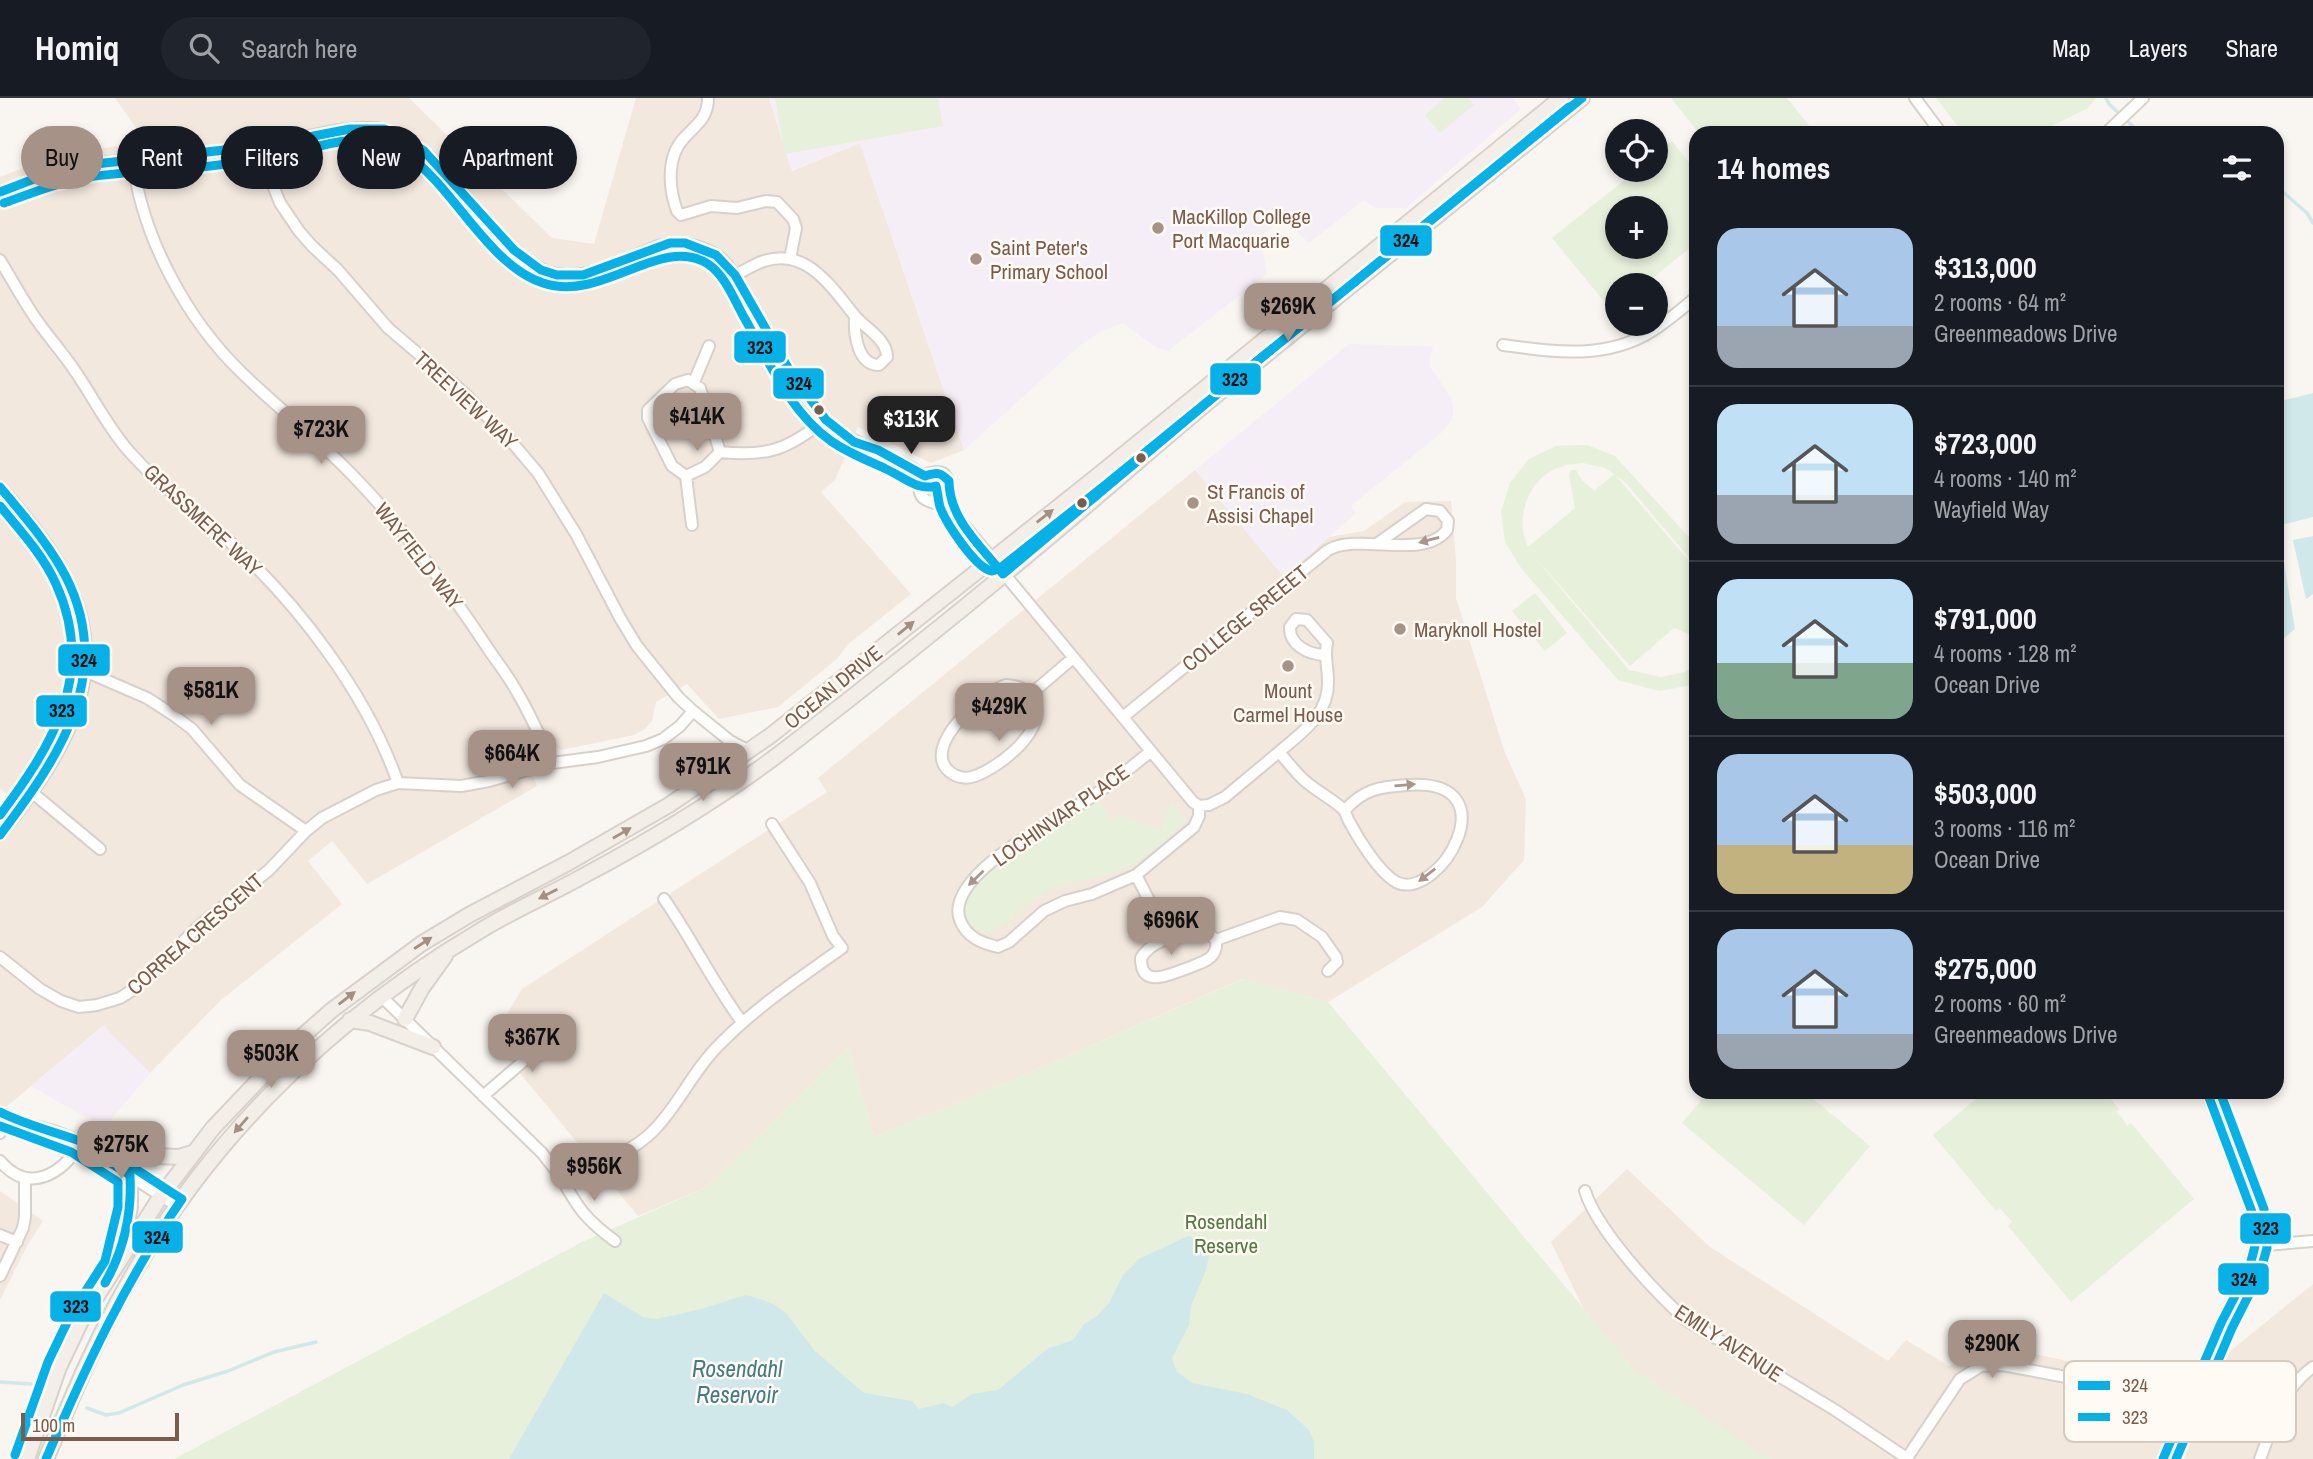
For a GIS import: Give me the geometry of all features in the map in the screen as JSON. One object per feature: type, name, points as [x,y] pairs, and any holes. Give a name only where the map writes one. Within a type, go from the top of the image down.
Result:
[{"type":"main road","name":"OCEAN DRIVE","points":[[27,1459],[60,1367],[81,1321],[163,1192],[236,1103],[290,1047],[368,982],[421,944],[469,915],[618,835],[749,751],[821,697],[1096,477],[1562,98]]},
{"type":"main road","name":"OCEAN DRIVE","points":[[46,1459],[112,1314],[141,1261],[179,1202],[228,1140],[266,1098],[350,1020],[450,949],[633,848],[765,765],[1003,574],[1240,375],[1582,98]]},
{"type":"main road","points":[[405,1020],[422,988],[450,949]]},
{"type":"main road","points":[[368,982],[381,996]]},
{"type":"main road","points":[[350,1020],[370,1023],[433,1047]]},
{"type":"main road","points":[[108,1155],[179,1157],[195,1152]]},
{"type":"main road","points":[[116,1266],[130,1208],[130,1175]]},
{"type":"street","points":[[708,98],[705,117],[683,139],[673,156],[671,168],[677,211],[681,215],[711,206],[737,208],[766,201],[777,202],[793,219],[796,228],[790,259]]},
{"type":"street","points":[[1915,98],[1936,126]]},
{"type":"street","points":[[2114,126],[2143,98]]},
{"type":"street","points":[[323,134],[350,129],[384,130],[401,135],[424,151],[514,250],[541,270],[557,275],[583,275],[658,246],[685,243],[716,255],[735,275],[791,373],[826,421],[854,442],[873,450],[877,456],[922,480]]},
{"type":"street","points":[[0,192],[67,169],[117,163]]},
{"type":"street","name":"WAYFIELD WAY","points":[[137,189],[162,258],[197,318],[241,372],[359,481],[421,554],[517,691],[552,763]]},
{"type":"street","name":"TREEVIEW WAY","points":[[274,189],[280,204],[299,231],[338,270],[388,328],[470,398],[527,459],[576,534],[637,646],[671,689],[692,711],[730,741],[749,751]]},
{"type":"street","points":[[735,275],[762,262],[790,259],[823,277],[855,316]]},
{"type":"street","name":"GRASSMERE WAY","points":[[0,260],[36,319],[75,371],[127,449],[232,543],[295,612],[363,707],[385,746],[398,783]]},
{"type":"street","points":[[1503,345],[1576,353],[1625,344],[1652,331],[1689,302]]},
{"type":"street","points":[[694,382],[709,346]]},
{"type":"street","points":[[692,525],[686,476],[672,466],[648,418],[648,410],[675,384],[688,380],[694,382],[703,394],[714,439],[720,452]]},
{"type":"street","points":[[720,452],[747,455],[780,449],[826,421]]},
{"type":"street","points":[[686,476],[705,467],[720,452]]},
{"type":"street","points":[[922,480],[936,472],[946,477],[950,487],[949,495],[958,518]]},
{"type":"street","points":[[922,480],[922,498],[958,518]]},
{"type":"street","points":[[0,488],[40,536],[66,574],[82,616],[88,649],[87,672],[75,718],[34,794],[0,835]]},
{"type":"street","points":[[937,504],[949,495]]},
{"type":"street","points":[[1426,509],[1440,511],[1448,521],[1447,530],[1435,541],[1387,546],[1378,542],[1426,509]]},
{"type":"street","name":"LOCHINVAR PLACE","points":[[958,518],[1123,717],[1186,797],[1199,806],[1199,817],[1194,827],[1136,875],[1044,911],[1009,942],[998,947],[973,938],[960,920],[958,903],[964,889],[1018,842],[1090,798],[1150,752]]},
{"type":"street","name":"COLLEGE SREEET","points":[[1123,717],[1328,550],[1336,546],[1378,542]]},
{"type":"street","points":[[1199,806],[1209,805],[1225,797],[1320,715],[1328,689],[1324,655],[1326,643],[1307,620],[1296,619],[1290,627],[1291,635],[1304,651],[1324,655]]},
{"type":"street","points":[[1031,694],[1073,658]]},
{"type":"street","points":[[87,672],[148,698],[172,714],[192,729],[240,785],[306,831]]},
{"type":"street","points":[[1006,685],[1015,685],[1031,694],[1038,710],[1037,719],[1028,737],[1010,754],[977,776],[969,778],[952,774],[945,768],[941,751],[948,735],[988,694],[1006,685]]},
{"type":"street","points":[[398,783],[461,786],[552,763],[598,757],[646,746],[663,739],[680,726],[692,711]]},
{"type":"street","points":[[1279,752],[1304,780],[1345,810],[1348,821],[1369,852],[1393,880],[1401,884],[1419,882],[1429,875],[1453,850],[1462,830],[1456,801],[1450,794],[1432,785],[1371,790],[1358,796],[1345,810]]},
{"type":"street","name":"CORREA CRESCENT","points":[[0,957],[40,989],[61,1001],[79,1007],[120,998],[134,989],[199,926],[269,870],[322,818],[376,790],[398,783]]},
{"type":"street","points":[[34,794],[100,849]]},
{"type":"street","points":[[561,1177],[605,1161],[645,1139],[668,1113],[701,1065],[742,1022],[842,948],[833,936],[810,883],[772,824]]},
{"type":"street","points":[[1136,875],[1169,939]]},
{"type":"street","points":[[664,900],[681,923],[720,993],[742,1022]]},
{"type":"street","points":[[1216,940],[1280,917],[1297,920],[1322,937],[1336,957],[1337,962],[1328,971]]},
{"type":"street","points":[[1205,930],[1216,940],[1215,953],[1209,959],[1164,977],[1151,977],[1144,972],[1141,958],[1145,951],[1169,939],[1205,930]]},
{"type":"street","points":[[381,996],[542,1153],[561,1177],[579,1210],[615,1241]]},
{"type":"street","points":[[483,1096],[526,1059],[568,1035]]},
{"type":"street","points":[[2205,1361],[2249,1269],[2255,1246],[2252,1212],[2210,1099]]},
{"type":"street","points":[[0,1133],[3,1114],[96,1147],[179,1202]]},
{"type":"street","points":[[84,1144],[130,1175],[163,1192]]},
{"type":"street","points":[[0,1161],[5,1167],[25,1178],[55,1172],[84,1144]]},
{"type":"street","points":[[0,1276],[17,1242],[25,1217],[25,1178]]},
{"type":"street","name":"EMILY AVENUE","points":[[1585,1191],[1590,1208],[1598,1219],[1635,1266],[1686,1320],[1835,1410],[1908,1459]]},
{"type":"street","points":[[0,1235],[17,1242]]},
{"type":"street","points":[[2255,1246],[2313,1241]]},
{"type":"street","points":[[1908,1459],[1960,1379],[1980,1366],[2002,1365],[2064,1377]]},
{"type":"street","points":[[2296,1385],[2313,1367]]},
{"type":"street","points":[[2163,1459],[2170,1442]]},
{"type":"street","points":[[2260,1459],[2267,1442]]},
{"type":"shaded area","points":[[115,98],[409,98],[439,127],[439,189],[502,189],[552,238],[594,244],[636,98],[769,98],[792,171],[860,143],[964,450],[931,463],[858,427],[835,480],[821,492],[911,594],[847,645],[838,658],[778,707],[719,719],[687,684],[656,702],[652,721],[634,735],[561,750],[550,744],[522,750],[537,786],[367,884],[332,841],[308,861],[342,904],[221,1000],[150,1073],[103,1026],[0,1112],[0,812],[12,796],[0,789],[0,177],[21,169],[21,189],[103,189],[103,148],[117,146],[117,189],[207,189],[207,126],[135,126]]},
{"type":"shaded area","points":[[769,98],[1512,98],[1521,109],[1406,208],[1375,208],[1364,200],[1309,243],[1284,218],[1260,237],[1267,274],[1168,351],[1154,346],[1123,323],[1101,331],[1078,347],[964,450],[860,143],[792,171]]},
{"type":"shaded area","points":[[1349,344],[1431,346],[1430,366],[1451,398],[1452,420],[1442,432],[1351,506],[1356,513],[1284,577],[1195,470]]},
{"type":"shaded area","points":[[1195,470],[1284,577],[1329,537],[1364,531],[1405,502],[1451,501],[1456,598],[1505,753],[1526,799],[1524,860],[1482,907],[1328,1002],[1242,979],[1004,1084],[874,1137],[848,1047],[705,1188],[638,1216],[492,1039],[522,989],[827,792],[818,778]]},
{"type":"shaded area","points":[[104,1026],[150,1073],[104,1128],[31,1086]]},
{"type":"shaded area","points":[[1627,1169],[1710,1247],[1888,1361],[1906,1340],[1949,1366],[1971,1353],[1990,1348],[2011,1349],[2068,1361],[2064,1361],[2064,1442],[2296,1442],[2296,1361],[2217,1361],[2313,1284],[2313,1459],[1754,1459],[1612,1367],[1551,1242]]},
{"type":"shaded area","points":[[0,1191],[43,1221],[27,1246],[0,1300]]},
{"type":"green space","points":[[775,98],[938,98],[943,126],[785,154]]},
{"type":"green space","points":[[1445,98],[1468,98],[1474,105],[1440,133],[1425,115]]},
{"type":"green space","points":[[1671,98],[1787,98],[1809,126],[1693,126]]},
{"type":"green space","points":[[1936,98],[2096,98],[2088,108],[2052,126],[1958,126]]},
{"type":"green space","points":[[1672,141],[1689,162],[1689,249],[1659,273],[1605,273],[1605,302],[1552,238],[1622,182],[1668,182],[1668,144]]},
{"type":"green space","points":[[1587,445],[1615,456],[1689,537],[1689,558],[1625,482],[1616,476],[1689,561],[1689,634],[1674,628],[1630,666],[1533,555],[1629,670],[1661,677],[1689,669],[1689,685],[1659,691],[1618,680],[1521,568],[1505,542],[1501,512],[1510,483],[1529,459],[1556,446]],"holes":[[[1583,463],[1605,468],[1614,474],[1594,491],[1576,470],[1571,470],[1569,475],[1575,508],[1528,547],[1523,524],[1527,500],[1532,489],[1549,472]]]},
{"type":"green space","points":[[1535,593],[1567,633],[1545,651],[1512,611]]},
{"type":"green space","points":[[1097,797],[1111,820],[1119,815],[1161,829],[1171,801],[1186,821],[1159,846],[1128,866],[1050,889],[995,930],[986,933],[971,923],[965,915],[962,898],[986,867]]},
{"type":"green space","name":"Rosendahl Reserve","points":[[1243,979],[1328,1002],[1635,1370],[1770,1459],[174,1459],[582,1242],[705,1188],[848,1047],[874,1137],[1004,1084]]},
{"type":"green space","points":[[1702,1099],[1813,1099],[1870,1146],[1804,1225],[1682,1123]]},
{"type":"green space","points":[[1976,1099],[2111,1099],[2119,1109],[2116,1112],[2127,1126],[2131,1123],[2194,1199],[2071,1302],[2008,1226],[2012,1222],[2000,1208],[1996,1211],[1933,1135]]},
{"type":"water","points":[[2313,393],[2313,517],[2284,524],[2284,400]]},
{"type":"water","points":[[2313,536],[2313,594],[2306,599],[2293,540]]},
{"type":"water","points":[[2284,563],[2295,629],[2284,638]]},
{"type":"water","name":"Rosendahl Reservoir","points":[[1188,1236],[1206,1241],[1210,1251],[1206,1270],[1191,1306],[1189,1325],[1172,1358],[1177,1372],[1192,1383],[1247,1394],[1287,1410],[1309,1430],[1314,1442],[1314,1459],[509,1459],[604,1293],[643,1317],[656,1319],[698,1310],[746,1295],[760,1299],[786,1313],[815,1351],[864,1393],[912,1401],[919,1409],[944,1403],[952,1407],[972,1394],[998,1390],[1047,1349],[1073,1340],[1084,1324],[1097,1316],[1109,1303],[1123,1275],[1139,1259]]},
{"type":"waterway","points":[[2106,98],[2133,126]]},
{"type":"waterway","points":[[2284,193],[2307,213],[2313,223]]},
{"type":"waterway","points":[[87,1408],[106,1415],[119,1413],[183,1385],[228,1371],[274,1352],[316,1342]]},
{"type":"waterway","points":[[0,1382],[31,1384]]},
{"type":"transit line","name":"324","points":[[0,192],[47,174],[86,165],[262,146],[350,129],[384,129],[401,135],[424,151],[514,250],[541,270],[557,275],[583,275],[670,243],[685,243],[716,255],[735,275],[791,373],[826,420],[854,442],[878,450],[925,476],[938,474],[949,481],[950,495],[960,520],[1003,574],[1240,375],[1582,98]]},
{"type":"transit line","name":"323","points":[[4,203],[89,177],[238,163],[342,141],[370,140],[390,145],[423,168],[505,260],[523,274],[543,283],[565,287],[587,284],[670,257],[690,257],[708,264],[725,282],[772,369],[804,416],[831,441],[844,449],[917,485],[936,486],[940,507],[955,534],[970,554],[992,571],[999,569],[1104,486],[1569,107]]},
{"type":"transit line","name":"324","points":[[0,487],[44,542],[66,577],[80,613],[85,648],[82,682],[74,714],[60,746],[0,835]]},
{"type":"transit line","name":"323","points":[[0,506],[31,543],[51,573],[68,617],[72,648],[70,678],[63,707],[52,734],[37,762],[0,815]]},
{"type":"transit line","name":"324","points":[[2205,1361],[2249,1269],[2255,1246],[2252,1212],[2210,1099]]},
{"type":"transit line","name":"323","points":[[2218,1361],[2260,1273],[2267,1248],[2264,1209],[2223,1099]]},
{"type":"transit line","name":"324","points":[[0,1112],[104,1151],[182,1199],[143,1261],[108,1325],[46,1459]]},
{"type":"transit line","name":"323","points":[[0,1126],[71,1152],[118,1182],[118,1207],[105,1261],[71,1314],[48,1362],[15,1455]]},
{"type":"transit line","name":"324","points":[[104,1159],[130,1175],[128,1217],[122,1244],[105,1283]]},
{"type":"transit line","name":"324","points":[[2163,1459],[2170,1442]]},
{"type":"transit line","name":"323","points":[[2176,1459],[2183,1442]]},
{"type":"place","name":"MacKillop College Port Macquarie","points":[[1158,228]]},
{"type":"place","name":"Saint Peter's Primary School","points":[[976,259]]},
{"type":"place","name":"St Francis of Assisi Chapel","points":[[1193,503]]},
{"type":"place","name":"Maryknoll Hostel","points":[[1400,629]]},
{"type":"place","name":"Mount Carmel House","points":[[1288,666]]}]
